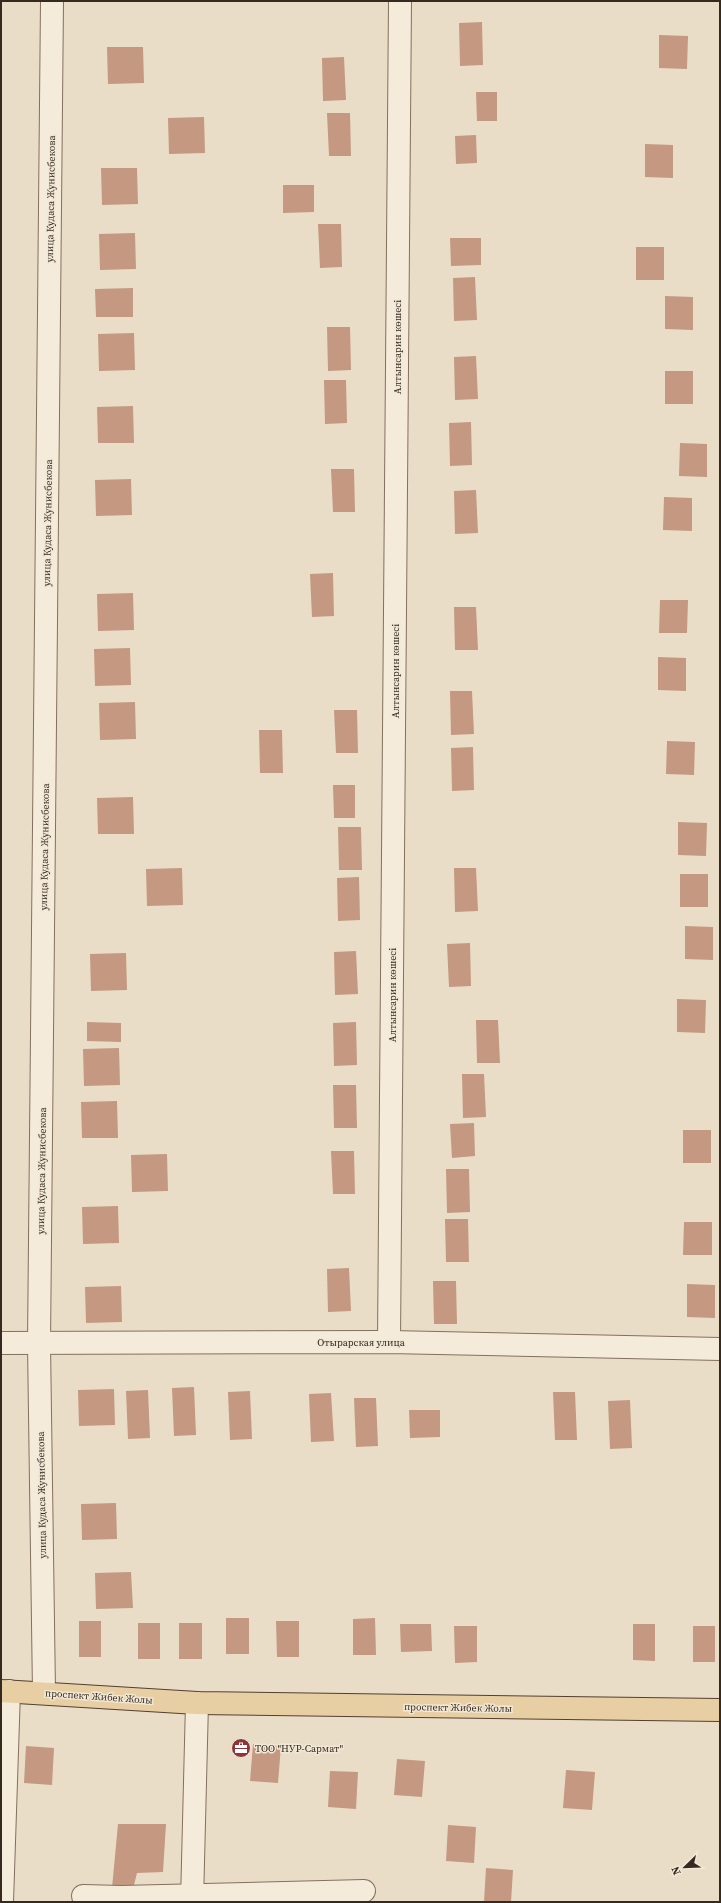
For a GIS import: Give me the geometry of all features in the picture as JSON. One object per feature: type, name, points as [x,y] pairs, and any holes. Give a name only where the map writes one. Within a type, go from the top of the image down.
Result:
[{"type":"main road","name":"проспект Жибек Жолы","points":[[5,1691],[44,1692],[197,1703],[720,1710]]},
{"type":"street","name":"улица Кудаса Жунисбекова","points":[[44,1692],[39,1344],[52,1]]},
{"type":"street","name":"Алтынсарин көшесі","points":[[389,1342],[400,1]]},
{"type":"street","name":"Отырарская улица","points":[[1,1343],[389,1342],[720,1349]]},
{"type":"street","points":[[2,1902],[5,1691]]},
{"type":"street","points":[[192,1898],[197,1703]]},
{"type":"street","points":[[83,1896],[192,1898],[364,1891]]},
{"type":"building","points":[[482,22],[483,65],[460,66],[459,23]]},
{"type":"building","points":[[659,35],[688,36],[687,69],[659,68]]},
{"type":"building","points":[[107,47],[143,47],[144,83],[108,84]]},
{"type":"building","points":[[344,57],[346,100],[323,101],[322,58]]},
{"type":"building","points":[[476,92],[497,92],[497,121],[477,121]]},
{"type":"building","points":[[327,113],[350,113],[351,156],[329,156]]},
{"type":"building","points":[[204,117],[205,153],[169,154],[168,118]]},
{"type":"building","points":[[476,135],[477,163],[456,164],[455,136]]},
{"type":"building","points":[[645,144],[673,145],[673,178],[645,177]]},
{"type":"building","points":[[101,168],[137,168],[138,204],[102,205]]},
{"type":"building","points":[[283,185],[314,185],[314,212],[283,213]]},
{"type":"building","points":[[318,224],[341,224],[342,267],[320,268]]},
{"type":"building","points":[[135,233],[136,269],[100,270],[99,234]]},
{"type":"building","points":[[450,238],[481,238],[481,265],[451,266]]},
{"type":"building","points":[[636,247],[664,247],[664,280],[636,280]]},
{"type":"building","points":[[475,277],[477,320],[454,321],[453,278]]},
{"type":"building","points":[[133,288],[133,317],[96,317],[95,289]]},
{"type":"building","points":[[665,296],[693,297],[693,330],[665,329]]},
{"type":"building","points":[[327,327],[350,327],[351,370],[328,371]]},
{"type":"building","points":[[134,333],[135,370],[99,371],[98,334]]},
{"type":"building","points":[[476,356],[478,399],[455,400],[454,357]]},
{"type":"building","points":[[665,371],[693,371],[693,404],[665,404]]},
{"type":"building","points":[[324,380],[346,380],[347,423],[325,424]]},
{"type":"building","points":[[133,406],[134,443],[98,443],[97,407]]},
{"type":"building","points":[[471,422],[472,465],[450,466],[449,423]]},
{"type":"building","points":[[680,443],[707,444],[707,477],[679,476]]},
{"type":"building","points":[[331,469],[354,469],[355,512],[333,512]]},
{"type":"building","points":[[131,479],[132,515],[96,516],[95,480]]},
{"type":"building","points":[[476,490],[478,533],[455,534],[454,491]]},
{"type":"building","points":[[664,497],[692,498],[692,531],[663,530]]},
{"type":"building","points":[[333,573],[334,616],[312,617],[310,574]]},
{"type":"building","points":[[133,593],[134,630],[98,631],[97,594]]},
{"type":"building","points":[[660,600],[688,600],[687,633],[659,633]]},
{"type":"building","points":[[454,607],[476,607],[478,650],[455,650]]},
{"type":"building","points":[[130,648],[131,685],[95,686],[94,649]]},
{"type":"building","points":[[658,657],[686,658],[686,691],[658,690]]},
{"type":"building","points":[[450,691],[472,691],[474,734],[451,735]]},
{"type":"building","points":[[135,702],[136,739],[100,740],[99,703]]},
{"type":"building","points":[[334,710],[357,710],[358,753],[336,753]]},
{"type":"building","points":[[259,730],[282,730],[283,773],[260,773]]},
{"type":"building","points":[[667,741],[695,742],[694,775],[666,774]]},
{"type":"building","points":[[473,747],[474,790],[452,791],[451,748]]},
{"type":"building","points":[[333,785],[355,785],[355,818],[334,818]]},
{"type":"building","points":[[133,797],[134,834],[98,834],[97,798]]},
{"type":"building","points":[[678,822],[707,823],[706,856],[678,855]]},
{"type":"building","points":[[338,827],[361,827],[362,870],[339,870]]},
{"type":"building","points":[[182,868],[183,905],[147,906],[146,869]]},
{"type":"building","points":[[454,868],[476,868],[478,911],[455,912]]},
{"type":"building","points":[[680,874],[708,874],[708,907],[680,907]]},
{"type":"building","points":[[359,877],[360,920],[338,921],[337,878]]},
{"type":"building","points":[[685,926],[713,927],[713,960],[685,959]]},
{"type":"building","points":[[470,943],[471,986],[449,987],[447,944]]},
{"type":"building","points":[[356,951],[358,994],[335,995],[334,952]]},
{"type":"building","points":[[126,953],[127,990],[91,991],[90,954]]},
{"type":"building","points":[[677,999],[706,1000],[705,1033],[677,1032]]},
{"type":"building","points":[[476,1020],[498,1020],[500,1063],[477,1063]]},
{"type":"building","points":[[87,1022],[121,1023],[121,1042],[87,1041]]},
{"type":"building","points":[[356,1022],[357,1065],[334,1066],[333,1023]]},
{"type":"building","points":[[119,1048],[120,1085],[84,1086],[83,1049]]},
{"type":"building","points":[[462,1074],[484,1074],[486,1117],[463,1118]]},
{"type":"building","points":[[333,1085],[356,1085],[357,1128],[334,1128]]},
{"type":"building","points":[[117,1101],[118,1138],[82,1138],[81,1102]]},
{"type":"building","points":[[474,1123],[475,1156],[452,1158],[450,1124]]},
{"type":"building","points":[[683,1130],[711,1130],[711,1163],[683,1163]]},
{"type":"building","points":[[331,1151],[354,1151],[355,1194],[333,1194]]},
{"type":"building","points":[[167,1154],[168,1191],[132,1192],[131,1155]]},
{"type":"building","points":[[446,1169],[469,1169],[470,1212],[447,1213]]},
{"type":"building","points":[[118,1206],[119,1243],[83,1244],[82,1207]]},
{"type":"building","points":[[445,1219],[468,1219],[469,1262],[446,1262]]},
{"type":"building","points":[[684,1222],[712,1222],[712,1255],[683,1255]]},
{"type":"building","points":[[349,1268],[351,1311],[328,1312],[327,1269]]},
{"type":"building","points":[[433,1281],[456,1281],[457,1324],[434,1324]]},
{"type":"building","points":[[687,1284],[715,1285],[715,1318],[687,1317]]},
{"type":"building","points":[[121,1286],[122,1322],[86,1323],[85,1287]]},
{"type":"building","points":[[194,1387],[196,1435],[174,1436],[172,1388]]},
{"type":"building","points":[[114,1389],[115,1425],[79,1426],[78,1390]]},
{"type":"building","points":[[148,1390],[150,1438],[128,1439],[126,1391]]},
{"type":"building","points":[[250,1391],[252,1439],[230,1440],[228,1392]]},
{"type":"building","points":[[553,1392],[575,1392],[577,1440],[555,1440]]},
{"type":"building","points":[[331,1393],[334,1441],[311,1442],[309,1394]]},
{"type":"building","points":[[354,1398],[376,1398],[378,1446],[356,1447]]},
{"type":"building","points":[[630,1400],[632,1448],[610,1449],[608,1401]]},
{"type":"building","points":[[409,1410],[440,1410],[440,1437],[410,1438]]},
{"type":"building","points":[[116,1503],[117,1539],[82,1540],[81,1504]]},
{"type":"building","points":[[131,1572],[133,1608],[96,1609],[95,1573]]},
{"type":"building","points":[[226,1618],[249,1618],[249,1654],[226,1654]]},
{"type":"building","points":[[375,1618],[376,1655],[353,1655],[353,1619]]},
{"type":"building","points":[[79,1621],[101,1621],[101,1657],[79,1657]]},
{"type":"building","points":[[276,1621],[299,1621],[299,1657],[277,1657]]},
{"type":"building","points":[[138,1623],[160,1623],[160,1659],[138,1659]]},
{"type":"building","points":[[179,1623],[202,1623],[202,1659],[179,1659]]},
{"type":"building","points":[[400,1624],[431,1624],[432,1651],[401,1652]]},
{"type":"building","points":[[633,1624],[655,1624],[655,1661],[633,1660]]},
{"type":"building","points":[[454,1626],[477,1626],[477,1662],[455,1663]]},
{"type":"building","points":[[693,1626],[715,1626],[715,1662],[693,1662]]},
{"type":"building","points":[[253,1744],[281,1746],[278,1783],[250,1781]]},
{"type":"building","points":[[26,1746],[54,1748],[52,1785],[24,1783]]},
{"type":"building","points":[[397,1759],[425,1761],[422,1797],[394,1795]]},
{"type":"building","points":[[566,1770],[595,1772],[592,1810],[563,1808]]},
{"type":"building","points":[[330,1771],[358,1772],[356,1809],[328,1807]]},
{"type":"building","points":[[118,1824],[166,1824],[163,1872],[137,1873],[134,1885],[112,1888]]},
{"type":"building","points":[[448,1825],[476,1827],[474,1863],[446,1861]]},
{"type":"building","points":[[486,1868],[513,1870],[511,1902],[484,1902]]},
{"type":"place","name":"ТОО \"НУР-Сармат\"","points":[[241,1748]]}]
